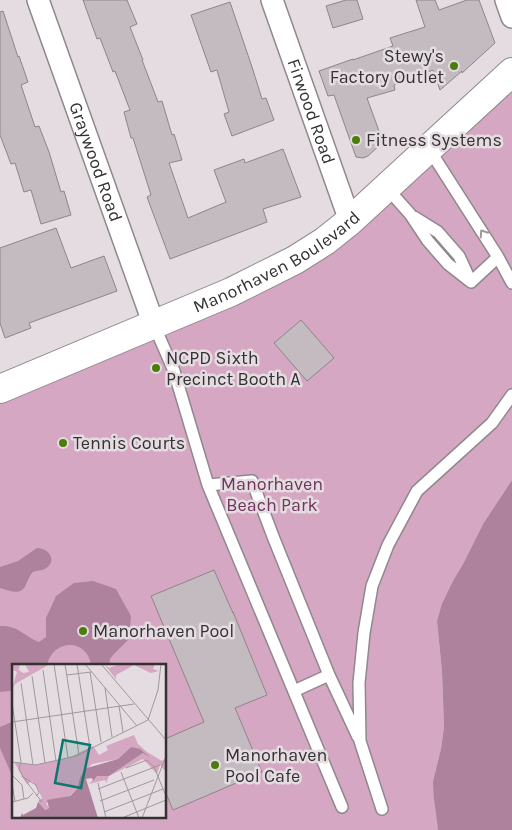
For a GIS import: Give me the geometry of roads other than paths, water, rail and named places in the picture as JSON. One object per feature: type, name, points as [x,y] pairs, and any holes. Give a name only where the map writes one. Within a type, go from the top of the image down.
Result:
[{"type":"street","name":"Graywood Road","points":[[38,0],[154,325]]},
{"type":"street","name":"Firwood Road","points":[[272,0],[350,221]]},
{"type":"street","points":[[506,0],[512,17]]},
{"type":"street","name":"Manorhaven Boulevard","points":[[0,389],[231,292],[296,260],[325,241],[350,221],[512,72]]},
{"type":"lane","points":[[428,148],[498,257],[512,283]]},
{"type":"lane","points":[[386,188],[410,214],[428,241],[448,264],[471,282],[498,257]]},
{"type":"lane","points":[[154,325],[174,372],[208,485],[342,807]]},
{"type":"lane","points":[[360,742],[359,683],[364,633],[372,586],[388,544],[417,491],[492,423],[512,395]]},
{"type":"lane","points":[[208,485],[252,481],[330,675],[360,742],[382,810]]},
{"type":"lane","points":[[294,691],[330,675]]},
{"type":"place","name":"Stewy's Factory Outlet","points":[[454,66]]},
{"type":"place","name":"Fitness Systems","points":[[356,140]]},
{"type":"place","name":"NCPD Sixth Precinct Booth A","points":[[156,368]]},
{"type":"place","name":"Tennis Courts","points":[[63,443]]},
{"type":"place","name":"Manorhaven Pool","points":[[83,631]]},
{"type":"place","name":"Manorhaven Pool Cafe","points":[[215,765]]},
{"type":"park label","name":"Manorhaven Beach Park","points":[[272,494]]}]
